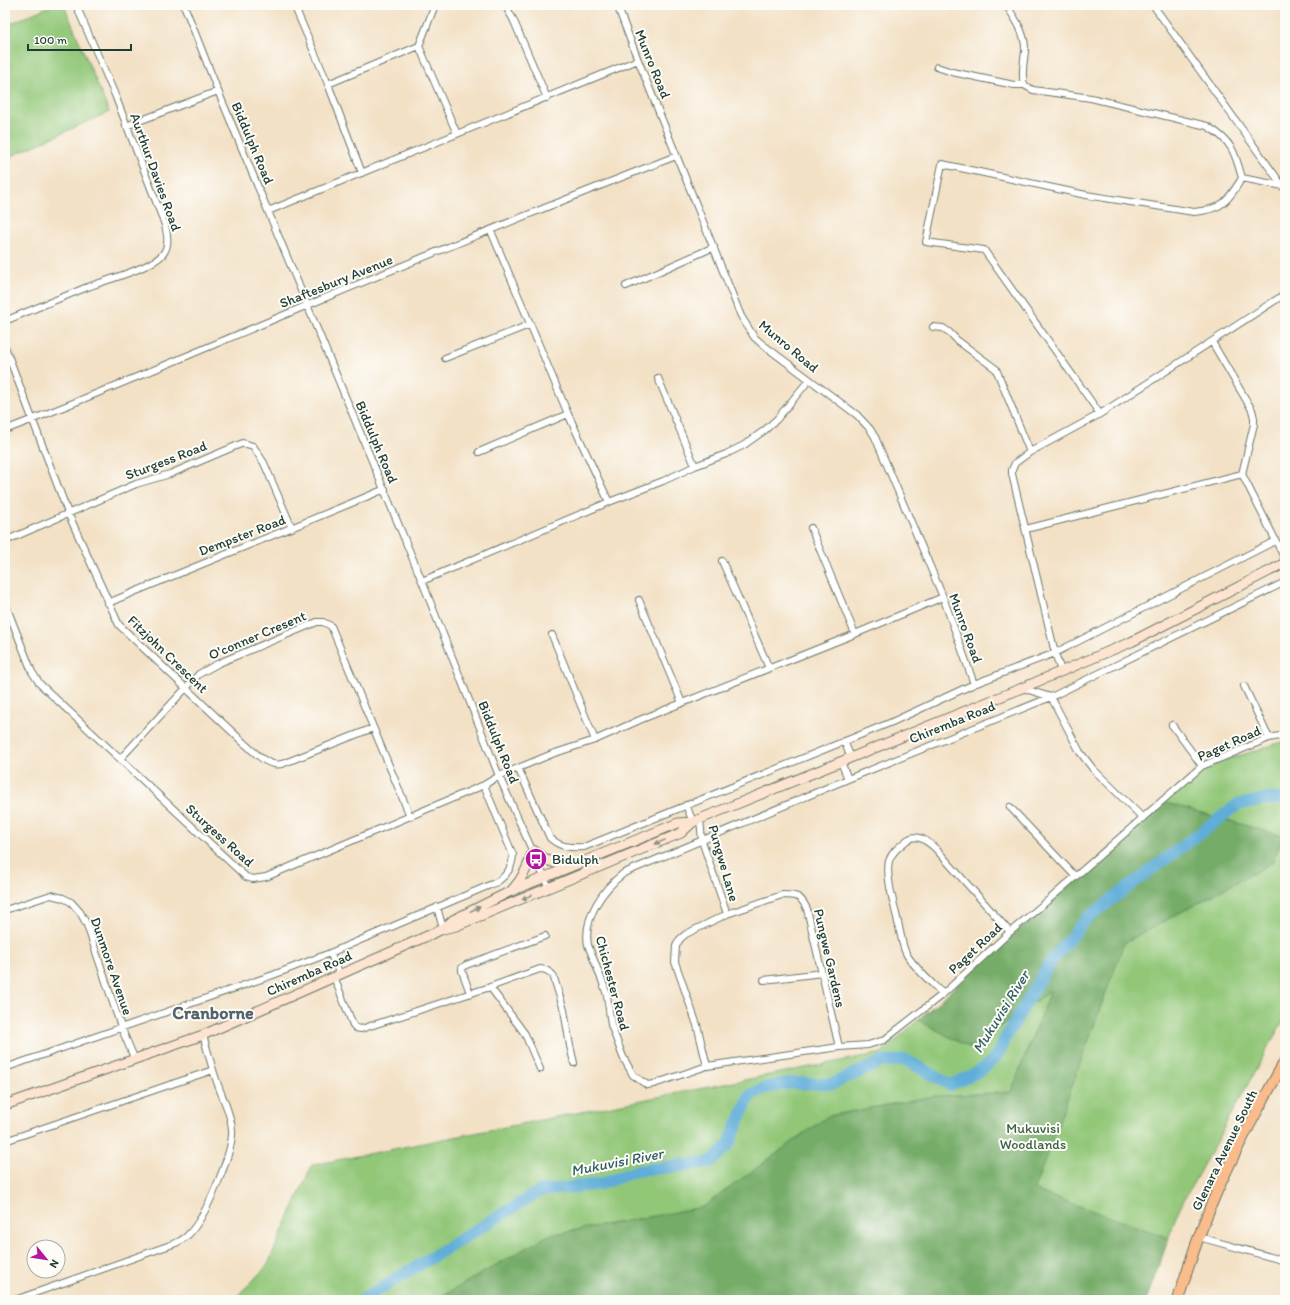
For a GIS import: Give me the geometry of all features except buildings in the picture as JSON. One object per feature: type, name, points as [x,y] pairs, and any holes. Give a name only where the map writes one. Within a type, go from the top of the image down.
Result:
[{"type":"main road","name":"Chiremba Road","points":[[443,929],[453,920],[512,891],[678,824],[696,821],[1022,688],[1130,642],[1285,563]]},
{"type":"main road","name":"Chiremba Road","points":[[5,1105],[203,1035],[443,929],[456,926],[682,833],[696,821]]},
{"type":"main road","points":[[512,891],[520,882],[527,870],[533,850],[546,860],[553,863],[573,866]]},
{"type":"main road","name":"Glenara Avenue South","points":[[1178,1300],[1199,1237],[1224,1175],[1242,1138],[1285,1061]]},
{"type":"street","name":"Aurthur Davies Road","points":[[5,321],[84,288],[143,267],[163,255],[167,248],[168,241],[165,224],[115,95],[76,5]]},
{"type":"street","name":"Biddulph Road","points":[[184,5],[218,91],[385,489],[500,776],[549,888]]},
{"type":"street","points":[[294,5],[328,84],[362,173]]},
{"type":"street","points":[[435,5],[419,46],[457,134]]},
{"type":"street","points":[[505,5],[513,19],[547,98]]},
{"type":"street","name":"Munro Road","points":[[617,5],[741,316],[750,331],[766,347],[857,415],[876,437],[943,597],[974,684]]},
{"type":"street","points":[[1006,5],[1019,26],[1024,39],[1025,49],[1022,77],[1024,85]]},
{"type":"street","points":[[1153,5],[1284,188]]},
{"type":"street","points":[[328,84],[419,46]]},
{"type":"street","points":[[268,211],[638,60]]},
{"type":"street","points":[[937,67],[952,72],[1014,85],[1024,85],[1033,90],[1091,98],[1207,126],[1219,133],[1228,142],[1237,156],[1242,178],[1232,195],[1224,203],[1211,210],[1194,212],[1086,195],[942,164],[926,242],[984,250],[1100,414]]},
{"type":"street","points":[[126,126],[218,91]]},
{"type":"street","name":"Shaftesbury Avenue","points":[[5,430],[676,156]]},
{"type":"street","points":[[1242,178],[1284,188]]},
{"type":"street","points":[[490,231],[568,414],[609,502]]},
{"type":"street","points":[[626,286],[714,247]]},
{"type":"street","points":[[1061,671],[1055,653],[1012,470],[1015,463],[1030,452],[1100,414],[1285,294]]},
{"type":"street","points":[[445,358],[529,325]]},
{"type":"street","points":[[933,327],[943,328],[949,332],[958,341],[996,369],[1030,452]]},
{"type":"street","points":[[1212,342],[1252,410],[1254,424],[1242,474],[1285,559]]},
{"type":"street","name":"Fitzjohn Crescent","points":[[5,347],[68,513],[119,625],[245,744],[263,759],[275,765],[282,764],[373,728]]},
{"type":"street","points":[[658,378],[695,466]]},
{"type":"street","points":[[422,581],[609,502],[663,481],[736,449],[752,440],[777,419],[809,380]]},
{"type":"street","points":[[479,452],[568,414]]},
{"type":"street","name":"Sturgess Road","points":[[5,541],[136,484],[170,474],[243,443],[254,446],[264,463],[292,528]]},
{"type":"street","points":[[1026,529],[1242,474]]},
{"type":"street","name":"Dempster Road","points":[[108,603],[189,568],[292,528],[385,489]]},
{"type":"street","points":[[812,528],[856,634]]},
{"type":"street","points":[[518,768],[550,838],[562,846],[572,848],[584,847],[892,722],[974,684],[1055,653],[1275,541]]},
{"type":"street","points":[[722,561],[769,668]]},
{"type":"street","name":"Chiremba Road","points":[[624,873],[848,779],[1051,697],[1285,582]]},
{"type":"street","name":"Sturgess Road","points":[[5,603],[36,680],[246,877],[261,879],[484,785],[518,768],[552,754],[596,740],[682,703],[856,634],[943,597]]},
{"type":"street","points":[[639,600],[682,703]]},
{"type":"street","name":"O'conner Cresent","points":[[120,759],[199,674],[219,663],[317,622],[323,622],[331,626],[410,816]]},
{"type":"street","points":[[552,634],[596,740]]},
{"type":"street","points":[[1244,686],[1269,738]]},
{"type":"street","points":[[1022,688],[1051,697],[1080,752],[1092,769],[1143,818]]},
{"type":"street","points":[[1172,725],[1202,766]]},
{"type":"street","name":"Paget Road","points":[[640,1081],[647,1085],[654,1084],[707,1066],[839,1047],[868,1045],[884,1040],[943,994],[1010,932],[1202,766],[1269,738],[1285,734]]},
{"type":"street","points":[[844,741],[851,758]]},
{"type":"street","points":[[841,762],[848,779]]},
{"type":"street","points":[[5,1068],[238,988],[330,953],[497,882],[505,876],[510,869],[513,862],[513,855],[484,785]]},
{"type":"street","name":"Pungwe Lane","points":[[686,805],[696,821],[727,914]]},
{"type":"street","points":[[1010,806],[1075,876]]},
{"type":"street","points":[[943,994],[910,960],[905,951],[888,868],[894,851],[909,838],[916,837],[927,841],[1010,932]]},
{"type":"street","name":"Chichester Road","points":[[624,873],[606,890],[598,902],[587,928],[586,936],[607,995],[607,1005],[614,1034],[623,1057],[633,1075],[640,1081]]},
{"type":"street","name":"Dunmore Avenue","points":[[5,910],[51,894],[71,902],[80,912],[86,925],[121,1027],[135,1060]]},
{"type":"street","name":"Pungwe Gardens","points":[[707,1066],[698,1025],[675,962],[676,946],[680,939],[686,934],[727,914],[782,895],[792,895],[798,897],[803,901],[807,909],[839,1047]]},
{"type":"street","points":[[438,907],[443,929]]},
{"type":"street","points":[[470,993],[462,971],[462,968],[466,964],[545,936]]},
{"type":"street","points":[[330,953],[353,1025],[356,1028],[361,1029],[545,968],[553,976],[564,1010],[574,1063]]},
{"type":"street","points":[[764,980],[822,974]]},
{"type":"street","points":[[490,987],[525,1034],[540,1069]]},
{"type":"street","points":[[15,1300],[176,1243],[188,1234],[195,1226],[222,1172],[232,1140],[230,1119],[203,1035]]},
{"type":"street","points":[[5,1141],[213,1070]]},
{"type":"street","points":[[1199,1237],[1285,1261]]},
{"type":"green space","points":[[52,5],[64,5],[109,112],[5,159],[5,26]]},
{"type":"green space","name":"Mukuvisi Woodlands","points":[[1285,741],[1285,1017],[1179,1209],[1146,1300],[233,1300],[267,1266],[312,1165],[881,1053],[1200,768]]},
{"type":"green space","points":[[1163,802],[1283,836],[1272,863],[1124,943],[1034,1190],[1169,1238],[1146,1300],[435,1300],[549,1235],[703,1207],[828,1116],[934,1096],[1011,1092],[1050,991],[970,1048],[918,1020]]},
{"type":"waterway","name":"Mukuvisi River","points":[[362,1300],[540,1191],[601,1184],[636,1171],[711,1162],[728,1146],[750,1095],[765,1088],[791,1083],[832,1084],[881,1062],[906,1060],[950,1085],[974,1074],[989,1064],[995,1057],[1049,964],[1086,919],[1237,805],[1266,799],[1285,799]]},
{"type":"place","name":"Bidulph","points":[[536,859]]},
{"type":"district","name":"Cranborne","points":[[213,1013]]}]
